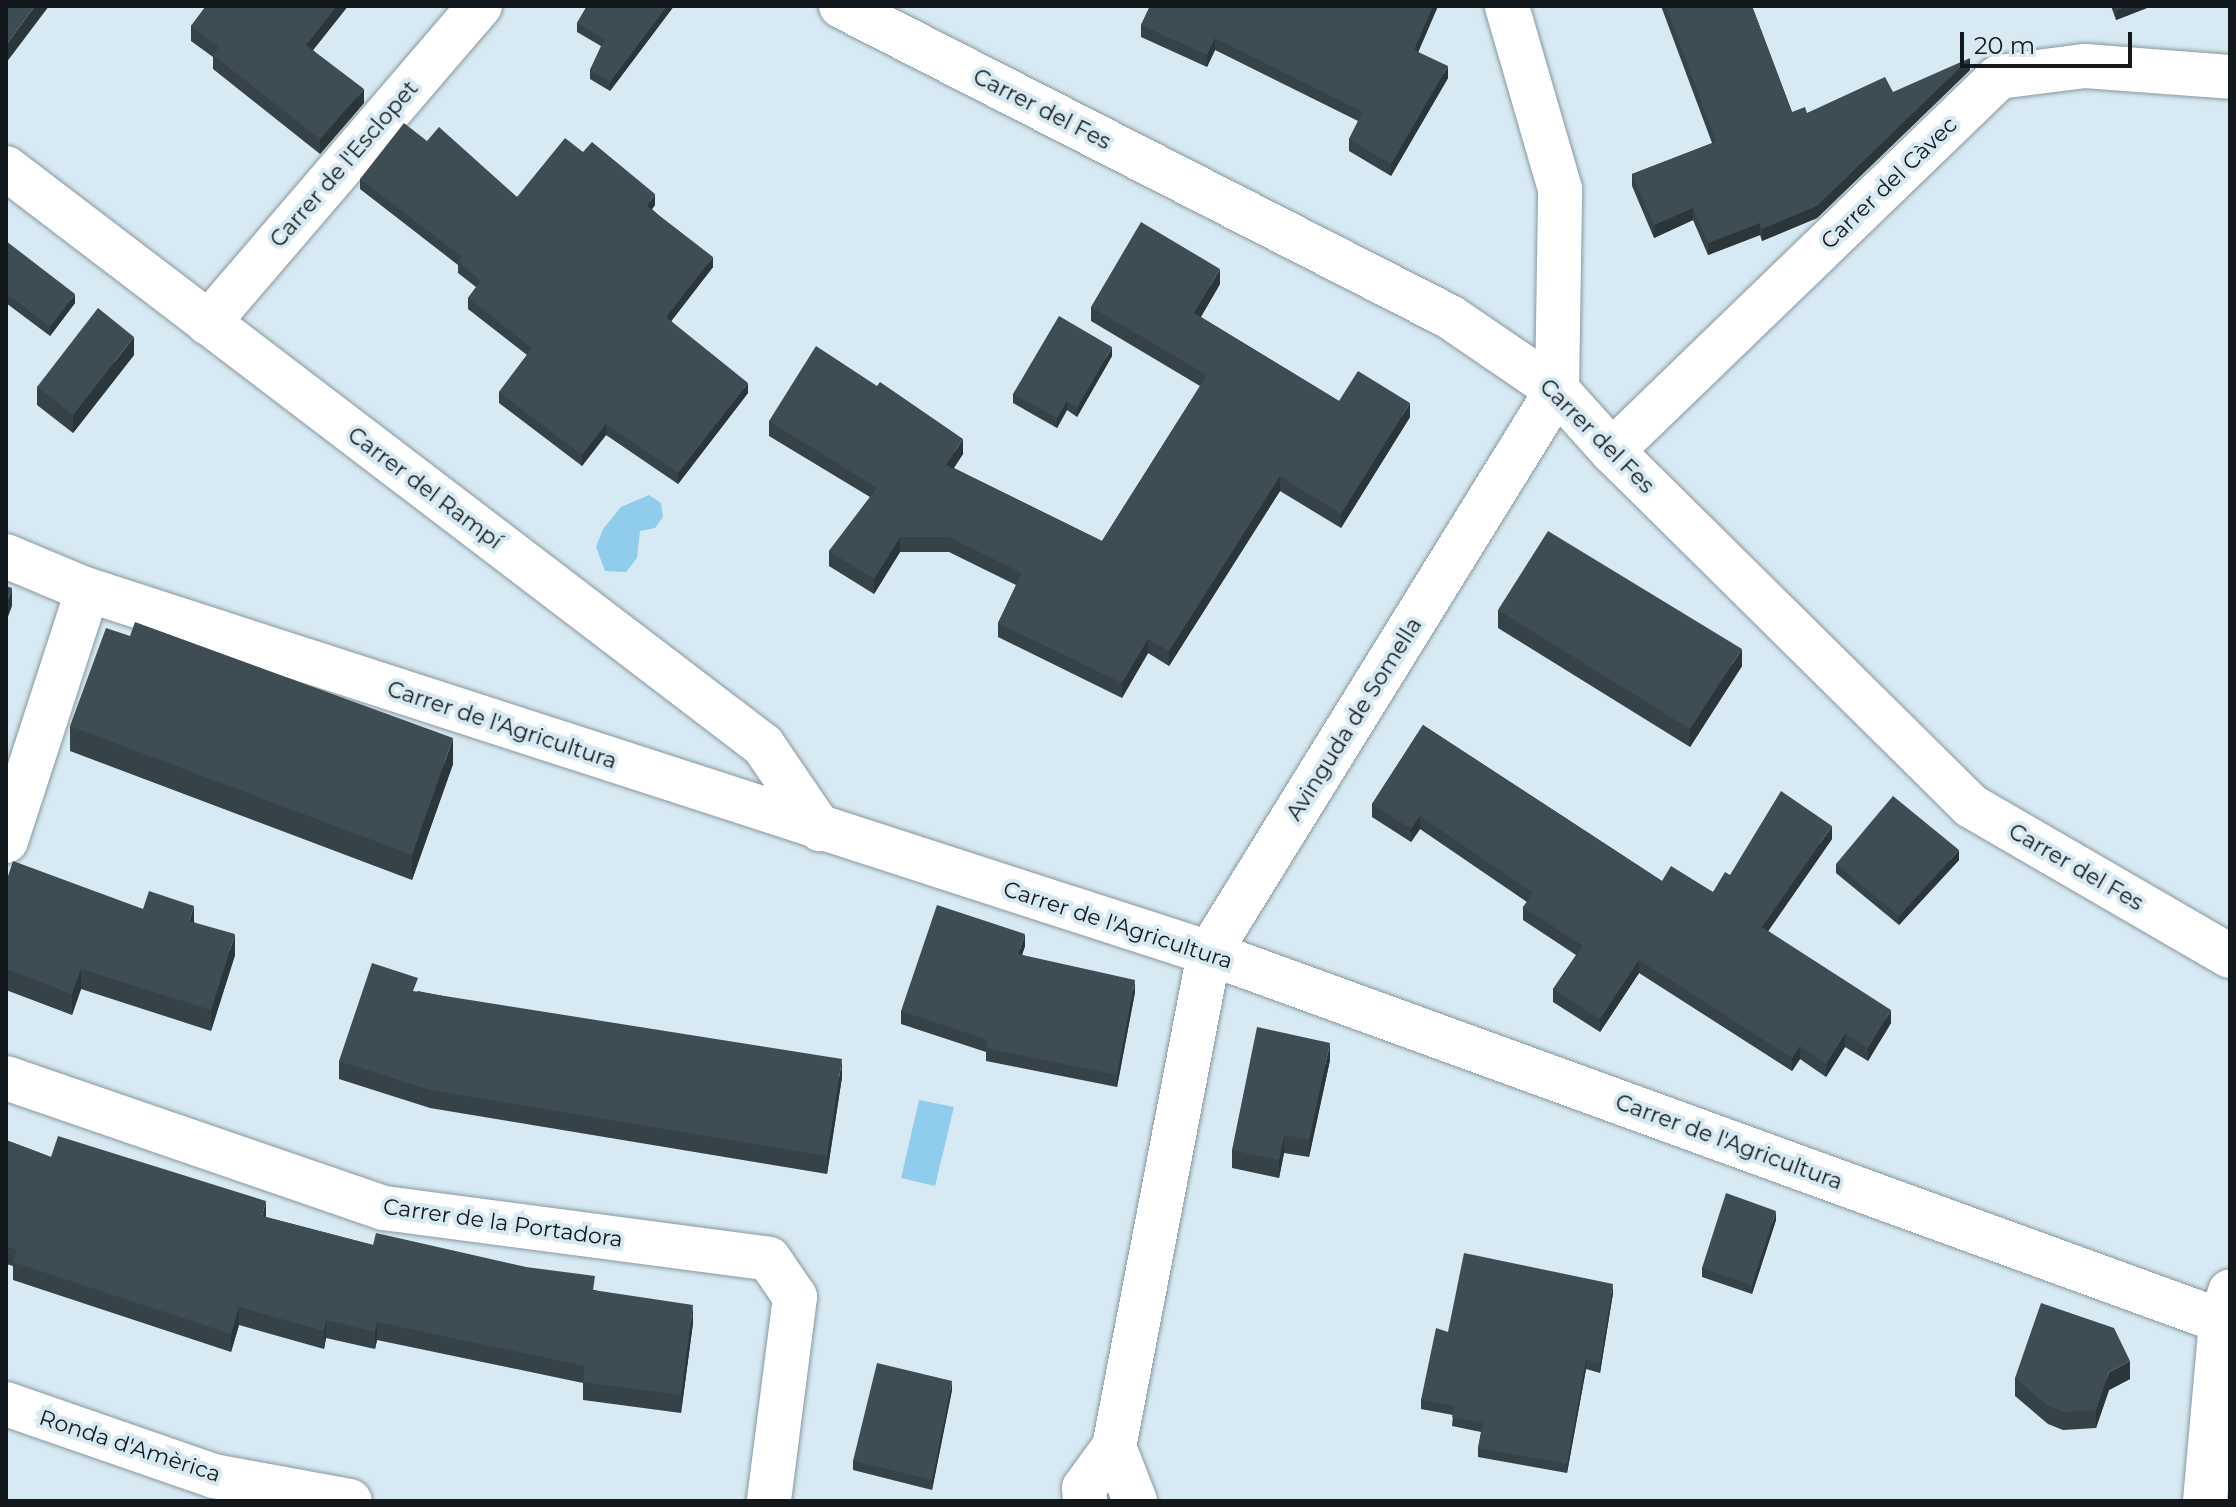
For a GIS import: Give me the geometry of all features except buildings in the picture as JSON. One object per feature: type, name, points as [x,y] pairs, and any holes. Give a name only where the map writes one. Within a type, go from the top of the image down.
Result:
[{"type":"street","name":"Carrer de l'Esclopet","points":[[208,323],[480,6]]},
{"type":"street","name":"Carrer del Fes","points":[[841,6],[1450,317],[1557,390],[1612,451],[1971,806],[2230,956]]},
{"type":"street","points":[[1507,6],[1560,189],[1557,390]]},
{"type":"street","name":"Carrer del Càvec","points":[[1612,451],[1999,77],[2085,66],[2230,77]]},
{"type":"street","name":"Carrer del Rampí","points":[[6,168],[763,745],[820,829]]},
{"type":"street","name":"Avinguda de Somella","points":[[1085,1501],[1084,1488],[1114,1447],[1209,953],[1557,390]]},
{"type":"street","name":"Carrer de l'Agricultura","points":[[6,556],[85,589],[1209,953],[2225,1306]]},
{"type":"street","points":[[6,841],[83,604]]},
{"type":"street","name":"Carrer de la Portadora","points":[[6,1078],[384,1208],[769,1259],[795,1297],[769,1501]]},
{"type":"street","points":[[2205,1501],[2225,1306]]},
{"type":"street","name":"Ronda d'Amèrica","points":[[6,1404],[214,1476],[350,1501]]},
{"type":"street","points":[[1114,1447],[1135,1501]]},
{"type":"water","points":[[649,495],[661,503],[663,517],[655,528],[640,531],[637,558],[626,572],[605,571],[596,547],[603,529],[621,507]]},
{"type":"water","points":[[919,1100],[954,1107],[935,1186],[901,1178]]}]
